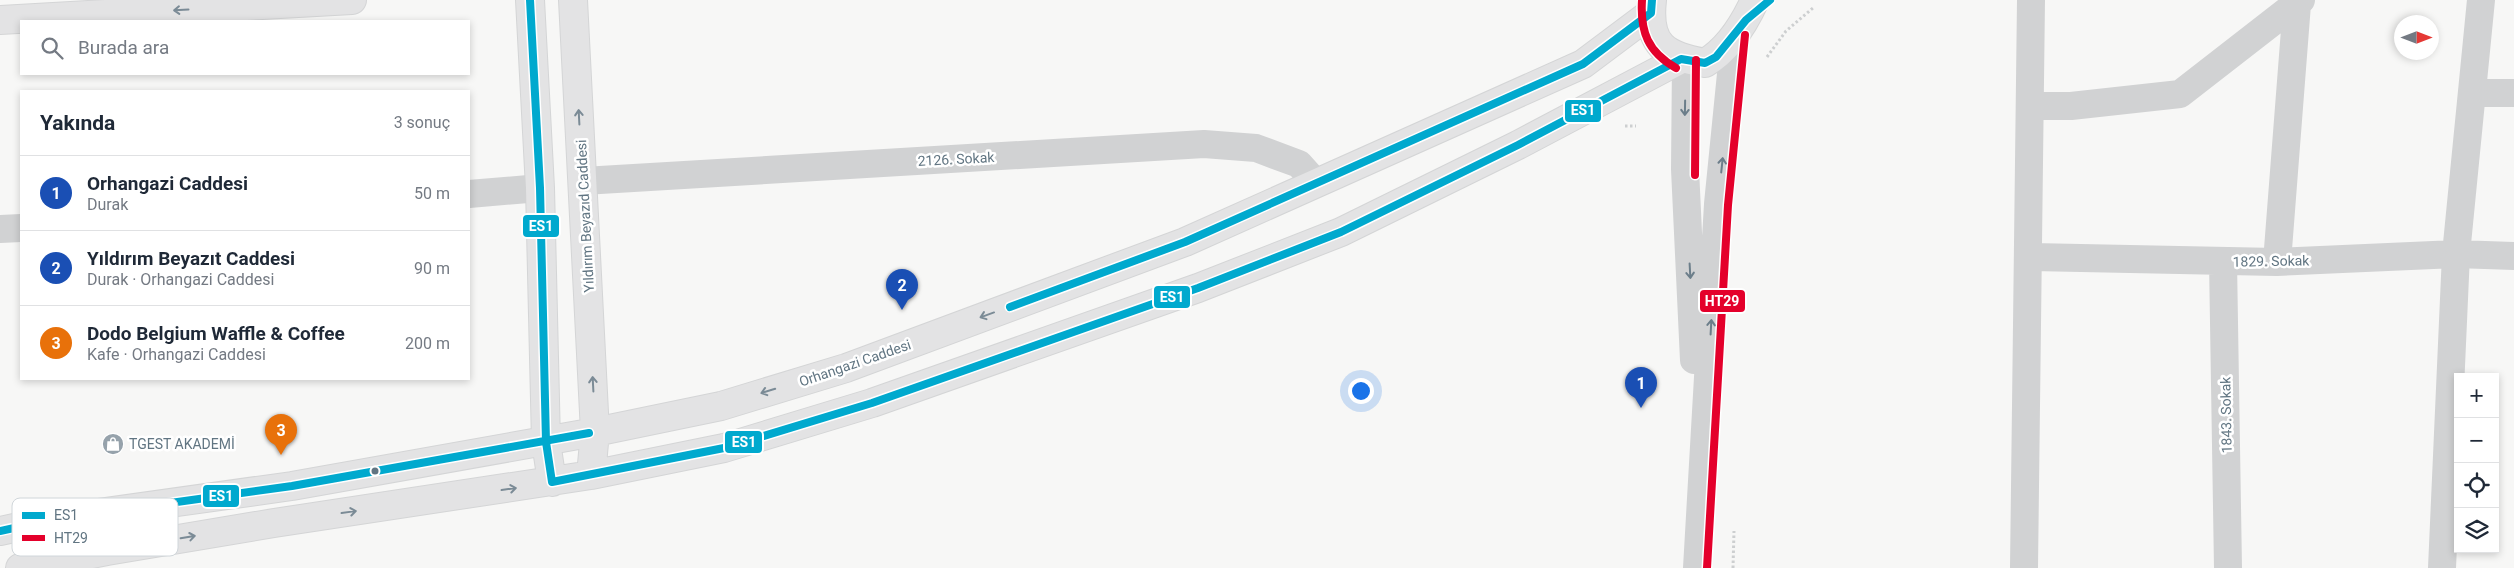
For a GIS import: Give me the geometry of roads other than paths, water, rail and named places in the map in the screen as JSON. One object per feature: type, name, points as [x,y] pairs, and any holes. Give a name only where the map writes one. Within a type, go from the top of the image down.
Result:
[{"type":"main road","points":[[0,20],[352,0]]},
{"type":"main road","points":[[530,0],[540,188],[546,442],[552,482]]},
{"type":"main road","name":"Yıldırım Beyazıd Caddesi","points":[[573,0],[595,432],[591,475]]},
{"type":"main road","points":[[1651,7],[1653,33],[1660,46],[1683,59],[1705,63],[1716,57],[1745,18],[1770,0]]},
{"type":"main road","name":"Orhangazi Caddesi","points":[[178,502],[292,486],[546,442],[721,406],[846,368],[1185,242],[1583,64],[1651,7]]},
{"type":"main road","points":[[178,539],[591,475],[724,448],[863,406],[1198,288],[1341,232],[1518,145],[1683,59]]},
{"type":"main road","points":[[540,188],[583,182]]},
{"type":"main road","points":[[20,568],[78,556]]},
{"type":"street","points":[[2024,568],[2031,0]]},
{"type":"street","points":[[2442,568],[2456,254],[2481,0]]},
{"type":"street","points":[[2030,106],[2072,106],[2180,94],[2299,2]]},
{"type":"street","points":[[2276,262],[2299,2]]},
{"type":"street","points":[[1696,568],[1718,204],[1745,18]]},
{"type":"street","points":[[1683,59],[1685,168],[1694,355],[1696,568]]},
{"type":"street","points":[[2472,93],[2514,93]]},
{"type":"street","name":"2126. Sokak","points":[[583,182],[1204,144],[1256,148],[1299,164],[1316,183]]},
{"type":"street","points":[[470,194],[540,188]]},
{"type":"street","points":[[0,229],[20,228]]},
{"type":"street","name":"1829. Sokak","points":[[2028,257],[2276,262],[2456,254],[2514,256]]},
{"type":"street","name":"1843. Sokak","points":[[2223,261],[2228,568]]},
{"type":"place","name":"Yıldırım Beyazıt Caddesi","points":[[902,310]]},
{"type":"place","name":"Orhangazi Caddesi","points":[[1641,408]]},
{"type":"place","name":"TGEST AKADEMİ","points":[[113,444]]},
{"type":"place","name":"Dodo Belgium Waffle & Coffee","points":[[281,455]]}]
